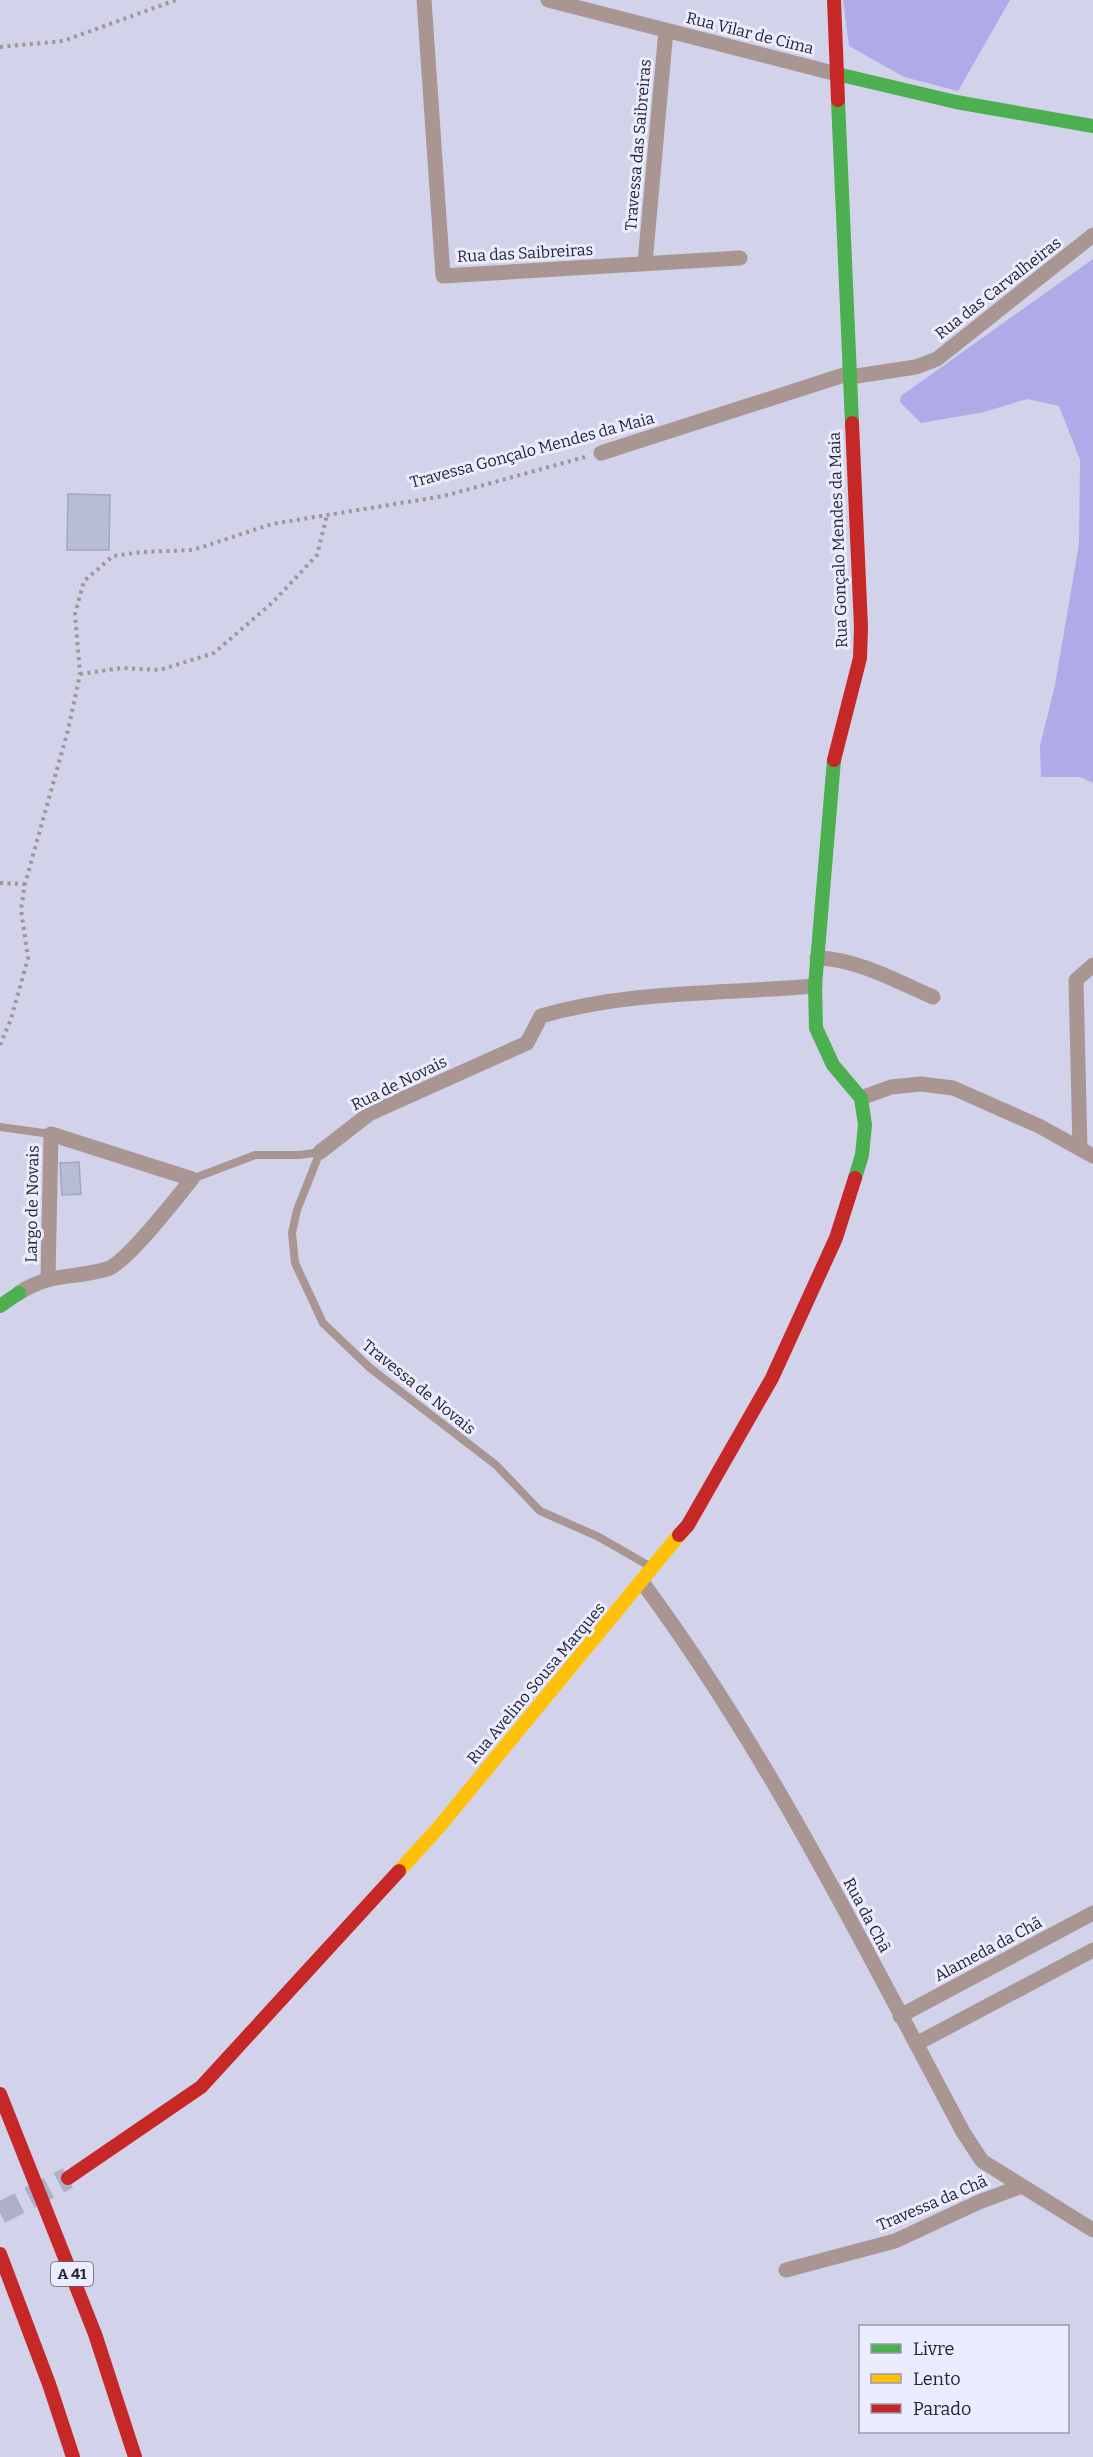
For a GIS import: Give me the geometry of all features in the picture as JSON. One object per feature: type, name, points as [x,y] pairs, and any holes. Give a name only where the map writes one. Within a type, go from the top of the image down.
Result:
[{"type":"main road","name":"Rua Gonçalo Mendes da Maia","points":[[834,0],[861,648],[834,755],[815,986],[816,1028],[833,1065],[861,1098]]},
{"type":"main road","points":[[837,74],[956,102],[1093,126]]},
{"type":"main road","name":"Rua Avelino Sousa Marques","points":[[68,2178],[201,2087],[439,1827],[688,1525],[772,1378],[836,1238],[862,1155],[865,1125],[861,1098]]},
{"type":"main road","points":[[0,1306],[19,1293]]},
{"type":"main road","name":"A 41","points":[[0,2094],[95,2334],[135,2457]]},
{"type":"main road","points":[[0,2254],[49,2384],[73,2457]]},
{"type":"street","name":"Rua das Saibreiras","points":[[424,0],[443,276],[740,258]]},
{"type":"street","name":"Rua Vilar de Cima","points":[[548,0],[837,74]]},
{"type":"street","name":"Travessa das Saibreiras","points":[[645,263],[666,30]]},
{"type":"street","name":"Rua das Carvalheiras","points":[[850,375],[916,367],[937,359],[1093,235]]},
{"type":"street","name":"Travessa Gonçalo Mendes da Maia","points":[[601,453],[850,375]]},
{"type":"street","points":[[817,958],[833,958],[864,967],[933,997]]},
{"type":"street","points":[[1087,1153],[1076,980],[1093,965]]},
{"type":"street","name":"Rua de Novais","points":[[320,1152],[345,1130],[369,1114],[527,1043],[541,1016],[578,1005],[642,996],[815,986]]},
{"type":"street","points":[[861,1098],[891,1087],[921,1084],[953,1088],[1039,1126],[1087,1153]]},
{"type":"street","name":"Largo de Novais","points":[[48,1279],[51,1134],[192,1179]]},
{"type":"street","points":[[19,1293],[35,1282],[109,1269],[126,1255],[192,1179]]},
{"type":"street","name":"Rua da Chã","points":[[642,1582],[672,1623],[790,1810],[963,2132],[982,2161],[1093,2230]]},
{"type":"street","name":"Alameda da Chã","points":[[900,2016],[1093,1913]]},
{"type":"street","points":[[916,2044],[1093,1950]]},
{"type":"street","name":"Travessa da Chã","points":[[786,2270],[895,2241],[979,2202],[1022,2186]]},
{"type":"lane","points":[[0,1126],[51,1134]]},
{"type":"lane","points":[[192,1179],[255,1155],[300,1155],[320,1152]]},
{"type":"lane","name":"Travessa de Novais","points":[[320,1152],[297,1210],[292,1233],[295,1263],[323,1323],[370,1368],[496,1465],[540,1511],[599,1536],[653,1567]]},
{"type":"path","points":[[0,47],[63,40],[176,0]]},
{"type":"path","name":"Travessa Gonçalo Mendes da Maia","points":[[81,674],[75,614],[84,581],[113,556],[142,552],[193,550],[272,524],[444,496],[601,453]]},
{"type":"path","points":[[0,1045],[11,1019],[28,958],[21,909],[25,884],[68,730],[81,674],[122,668],[160,670],[214,653],[273,602],[317,555],[327,515]]},
{"type":"path","points":[[0,883],[25,884]]},
{"type":"shaded area","points":[[843,0],[1010,0],[958,91],[904,77],[849,46]]},
{"type":"shaded area","points":[[1093,259],[1093,783],[1080,777],[1041,777],[1040,746],[1055,685],[1079,544],[1080,460],[1059,406],[1027,399],[984,412],[921,423],[900,402],[901,396]]},
{"type":"building","points":[[68,494],[110,495],[109,550],[67,550]]},
{"type":"building","points":[[79,1162],[81,1194],[62,1195],[60,1163]]},
{"type":"tunnel","points":[[0,2213],[68,2178]]},
{"type":"traffic: fast","points":[[837,74],[956,102],[1093,126]]},
{"type":"traffic: fast","points":[[838,100],[852,423]]},
{"type":"traffic: fast","points":[[834,760],[815,986],[816,1028],[833,1065],[861,1098],[865,1125],[862,1155],[855,1178]]},
{"type":"traffic: fast","points":[[0,1306],[19,1293]]},
{"type":"traffic: slow","points":[[399,1871],[439,1827],[679,1535]]},
{"type":"traffic: jam","points":[[834,0],[838,100]]},
{"type":"traffic: jam","points":[[834,760],[860,658],[861,627],[852,423]]},
{"type":"traffic: jam","points":[[679,1535],[688,1525],[772,1378],[836,1238],[855,1178]]},
{"type":"traffic: jam","points":[[68,2178],[201,2087],[399,1871]]},
{"type":"traffic: jam","points":[[0,2094],[95,2334],[135,2457]]},
{"type":"traffic: jam","points":[[0,2254],[49,2384],[73,2457]]}]
